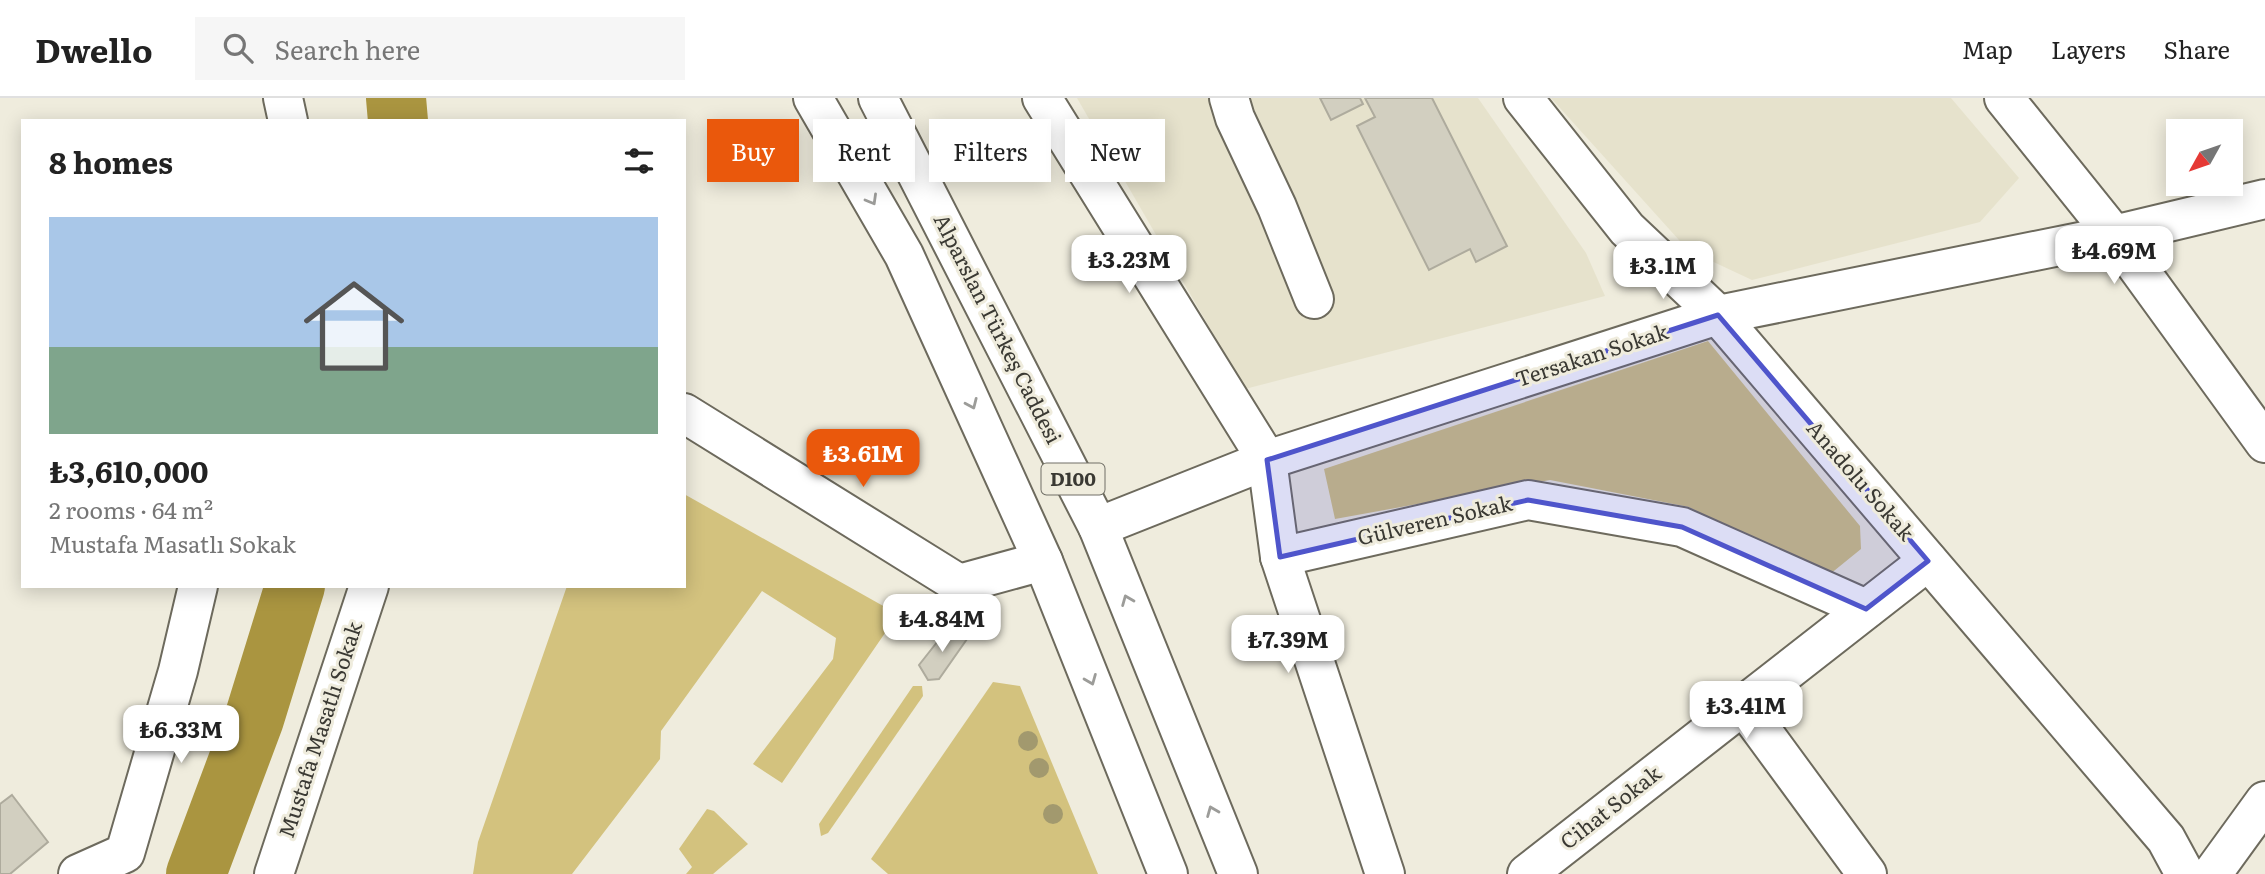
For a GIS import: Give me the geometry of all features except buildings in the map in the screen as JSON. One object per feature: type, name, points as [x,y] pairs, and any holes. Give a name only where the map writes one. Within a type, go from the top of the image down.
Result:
[{"type":"main road","points":[[283,98],[288,119]]},
{"type":"main road","name":"D100","points":[[813,98],[904,255],[1043,561],[1168,874]]},
{"type":"main road","name":"Alparslan Türkeş Caddesi","points":[[878,98],[1098,527],[1238,874]]},
{"type":"main road","points":[[1042,98],[1267,460],[1280,557],[1385,874]]},
{"type":"main road","points":[[1229,98],[1235,118],[1277,207],[1314,299]]},
{"type":"main road","name":"Anadolu Sokak","points":[[1523,98],[1627,229],[1718,315],[2166,839],[2185,874]]},
{"type":"main road","points":[[2004,98],[2114,235],[2265,443]]},
{"type":"main road","name":"Tersakan Sokak","points":[[1098,527],[1267,460],[1718,315],[2114,235],[2262,196]]},
{"type":"main road","points":[[686,414],[959,583],[1043,561]]},
{"type":"main road","name":"Gülveren Sokak","points":[[1280,557],[1528,500],[1682,527],[1866,609]]},
{"type":"main road","name":"Cihat Sokak","points":[[1527,874],[1928,561]]},
{"type":"main road","points":[[78,874],[124,853],[178,671],[198,588]]},
{"type":"main road","name":"Mustafa Masatlı Sokak","points":[[274,874],[368,588]]},
{"type":"main road","points":[[1743,705],[1867,874]]},
{"type":"main road","points":[[2212,874],[2265,801]]},
{"type":"highlighted area","points":[[1718,315],[1928,561],[1866,609],[1682,527],[1528,500],[1280,557],[1267,460]]},
{"type":"shaded area","points":[[1077,98],[1478,98],[1586,253],[1605,296],[1245,389],[1125,182],[1165,182],[1165,119],[1089,119]]},
{"type":"shaded area","points":[[1551,98],[1951,98],[2019,178],[1980,222],[1752,280],[1688,250]]},
{"type":"shaded area","points":[[1708,341],[1860,526],[1861,549],[1824,579],[1689,507],[1550,480],[1335,519],[1324,469]]},
{"type":"shaded area","points":[[686,495],[885,607],[885,633],[782,783],[753,764],[833,659],[836,638],[762,591],[661,731],[660,759],[572,874],[473,874],[478,842],[566,588],[686,588]]},
{"type":"shaded area","points":[[993,682],[1020,686],[1098,874],[888,874],[871,859]]},
{"type":"shaded area","points":[[913,686],[922,686],[923,696],[828,833],[821,836],[819,824]]},
{"type":"shaded area","points":[[707,809],[714,811],[748,844],[713,874],[686,874],[692,867],[679,849]]},
{"type":"waterway","points":[[396,98],[398,119]]},
{"type":"waterway","points":[[196,874],[254,719],[294,588]]}]
